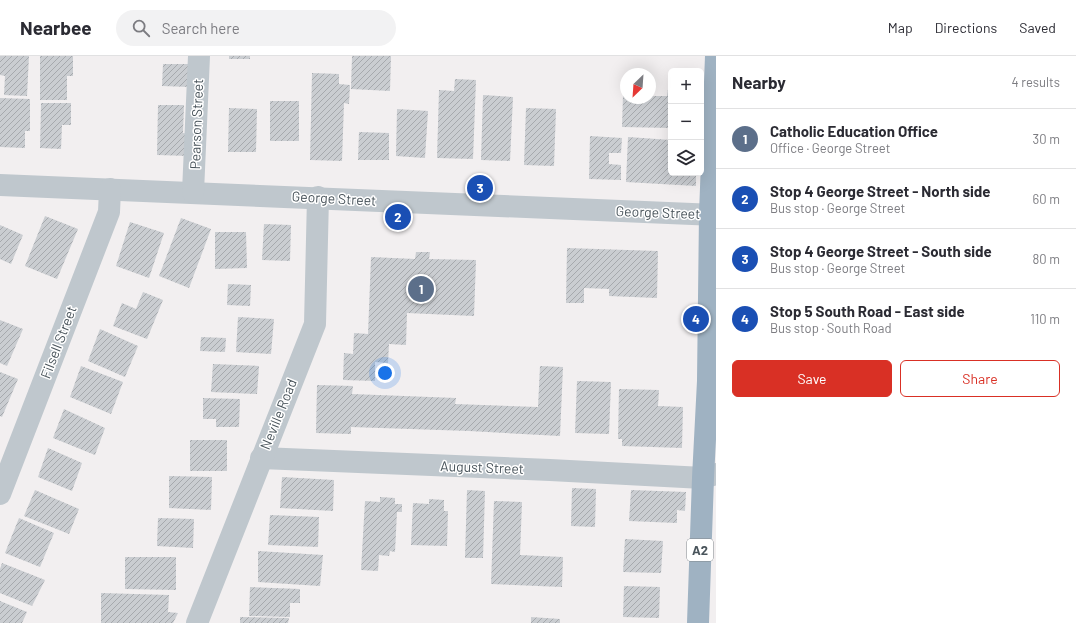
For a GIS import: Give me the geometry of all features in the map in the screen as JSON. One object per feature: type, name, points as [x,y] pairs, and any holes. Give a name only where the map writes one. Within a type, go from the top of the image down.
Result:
[{"type":"highway","name":"A2","points":[[698,623],[709,476],[708,381],[716,56]]},
{"type":"street","name":"Pearson Street","points":[[193,192],[199,56]]},
{"type":"street","name":"George Street","points":[[0,185],[318,197],[713,215]]},
{"type":"street","name":"Filsell Street","points":[[0,494],[108,212],[110,190]]},
{"type":"street","name":"Neville Road","points":[[197,623],[314,324],[318,197]]},
{"type":"street","name":"August Street","points":[[261,458],[709,476]]},
{"type":"building","points":[[0,56],[29,56],[27,96],[4,95],[5,76],[0,75]]},
{"type":"building","points":[[40,56],[73,56],[73,76],[67,76],[67,100],[40,100]]},
{"type":"building","points":[[229,56],[250,56],[250,59],[229,59]]},
{"type":"building","points":[[352,56],[391,56],[390,91],[351,89]]},
{"type":"building","points":[[163,64],[189,64],[189,87],[162,86]]},
{"type":"building","points":[[312,73],[339,74],[339,84],[350,85],[349,104],[344,103],[342,161],[310,160]]},
{"type":"building","points":[[455,79],[476,80],[473,159],[437,158],[439,90],[454,91]]},
{"type":"building","points":[[668,89],[668,128],[622,127],[623,104],[656,104],[656,96],[667,96]]},
{"type":"building","points":[[483,95],[513,97],[510,161],[481,160]]},
{"type":"building","points":[[0,98],[30,99],[30,131],[25,131],[25,148],[0,147]]},
{"type":"building","points":[[270,101],[299,101],[299,141],[270,141]]},
{"type":"building","points":[[41,103],[71,103],[71,125],[62,125],[61,149],[40,148]]},
{"type":"building","points":[[158,105],[184,105],[183,133],[190,134],[189,156],[157,155]]},
{"type":"building","points":[[229,108],[257,109],[256,152],[228,152]]},
{"type":"building","points":[[526,108],[556,109],[554,166],[524,165]]},
{"type":"building","points":[[397,109],[428,111],[425,158],[396,156]]},
{"type":"building","points":[[359,132],[389,133],[389,160],[358,160]]},
{"type":"building","points":[[590,136],[622,138],[621,153],[609,153],[609,164],[621,165],[621,180],[589,179]]},
{"type":"building","points":[[628,137],[668,140],[668,176],[696,176],[696,186],[626,182]]},
{"type":"building","points":[[45,216],[78,229],[57,279],[25,266]]},
{"type":"building","points":[[181,218],[211,229],[189,288],[159,276]]},
{"type":"building","points":[[130,222],[164,233],[149,278],[116,266]]},
{"type":"building","points":[[264,224],[291,225],[290,261],[262,260]]},
{"type":"building","points":[[0,225],[23,235],[11,264],[0,259]]},
{"type":"building","points":[[215,232],[246,232],[247,268],[215,269]]},
{"type":"building","points":[[567,248],[658,251],[657,298],[609,296],[609,289],[584,288],[584,303],[566,303]]},
{"type":"building","points":[[416,252],[430,252],[429,259],[476,260],[474,316],[407,313],[406,345],[389,344],[388,363],[375,362],[375,381],[343,380],[344,353],[353,354],[354,333],[368,334],[371,257],[415,259]]},
{"type":"building","points":[[228,284],[251,285],[250,306],[227,305]]},
{"type":"building","points":[[143,292],[163,300],[147,339],[113,326],[122,303],[136,309]]},
{"type":"building","points":[[238,317],[274,319],[271,354],[236,352]]},
{"type":"building","points":[[0,320],[23,329],[7,366],[0,363]]},
{"type":"building","points":[[100,329],[138,346],[125,377],[88,361]]},
{"type":"building","points":[[201,337],[226,338],[225,352],[200,351]]},
{"type":"building","points":[[213,364],[259,366],[257,394],[211,392]]},
{"type":"building","points":[[81,366],[123,382],[111,414],[70,397]]},
{"type":"building","points":[[540,366],[563,367],[560,436],[351,427],[351,434],[316,433],[317,385],[353,386],[352,394],[456,398],[455,404],[538,407]]},
{"type":"building","points":[[0,372],[18,379],[2,417],[0,416]]},
{"type":"building","points":[[577,381],[611,382],[609,434],[575,433]]},
{"type":"building","points":[[619,389],[659,390],[658,406],[683,407],[682,448],[622,446],[622,439],[618,439]]},
{"type":"building","points":[[203,398],[240,399],[239,427],[216,427],[216,419],[203,419]]},
{"type":"building","points":[[64,409],[105,428],[95,455],[53,438]]},
{"type":"building","points":[[190,440],[227,440],[227,471],[190,471]]},
{"type":"building","points":[[48,448],[82,463],[72,491],[38,477]]},
{"type":"building","points":[[169,476],[212,477],[211,510],[169,508]]},
{"type":"building","points":[[282,477],[334,480],[333,511],[280,508]]},
{"type":"building","points":[[572,488],[596,489],[595,527],[571,526]]},
{"type":"building","points":[[35,490],[79,509],[69,534],[24,516]]},
{"type":"building","points":[[467,490],[485,491],[483,558],[465,558]]},
{"type":"building","points":[[631,490],[686,492],[685,511],[677,510],[677,523],[629,521]]},
{"type":"building","points":[[380,497],[395,498],[395,504],[402,504],[402,512],[397,512],[395,552],[390,551],[389,556],[379,555],[378,571],[361,570],[365,501],[380,502]]},
{"type":"building","points":[[429,499],[444,500],[444,511],[448,511],[447,546],[411,545],[413,503],[429,504]]},
{"type":"building","points":[[494,501],[522,502],[520,555],[563,557],[562,587],[491,584]]},
{"type":"building","points":[[270,515],[319,517],[318,547],[268,545]]},
{"type":"building","points":[[19,518],[54,533],[40,567],[5,553]]},
{"type":"building","points":[[158,518],[194,519],[193,548],[157,546]]},
{"type":"building","points":[[625,539],[663,541],[661,573],[623,572]]},
{"type":"building","points":[[258,551],[323,555],[320,586],[258,582]]},
{"type":"building","points":[[125,557],[176,557],[176,590],[125,589]]},
{"type":"building","points":[[2,563],[45,580],[32,606],[0,593],[0,569]]},
{"type":"building","points":[[624,586],[660,587],[659,618],[623,617]]},
{"type":"building","points":[[250,587],[300,589],[300,603],[290,603],[290,617],[249,616]]},
{"type":"building","points":[[101,593],[169,595],[168,612],[178,613],[173,623],[101,623]]},
{"type":"building","points":[[0,601],[27,612],[22,623],[0,623]]},
{"type":"building","points":[[240,617],[289,618],[288,623],[240,623]]},
{"type":"building","points":[[531,617],[560,619],[560,623],[531,623]]},
{"type":"place","name":"Stop 4 George Street - South side","points":[[480,188]]},
{"type":"place","name":"Stop 4 George Street - North side","points":[[398,217]]},
{"type":"place","name":"Catholic Education Office","points":[[421,289]]},
{"type":"place","name":"Stop 5 South Road - East side","points":[[696,319]]}]
